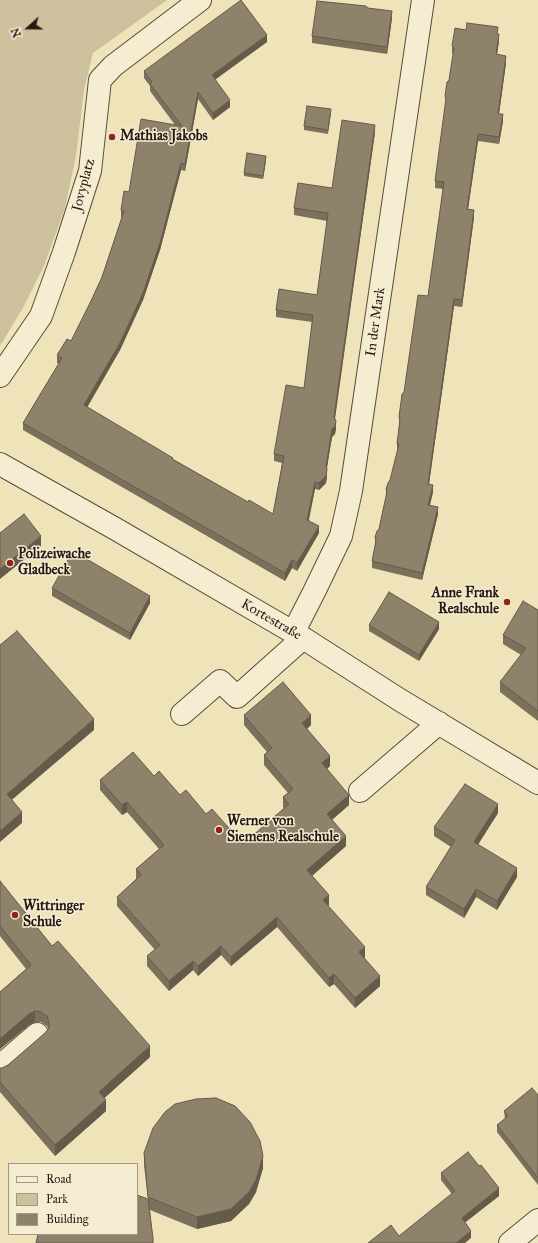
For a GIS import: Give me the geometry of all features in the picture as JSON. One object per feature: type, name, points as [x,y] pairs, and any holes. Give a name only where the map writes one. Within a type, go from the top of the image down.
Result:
[{"type":"street","name":"Jovyplatz","points":[[0,376],[40,316],[64,252],[90,171],[100,80],[113,66],[200,0]]},
{"type":"street","name":"In der Mark","points":[[298,635],[314,592],[341,536],[351,491],[423,0]]},
{"type":"street","name":"Kortestraße","points":[[0,464],[114,528],[298,635],[538,783]]},
{"type":"street","points":[[182,714],[220,681],[237,698],[298,635]]},
{"type":"street","points":[[360,791],[439,723]]},
{"type":"street","points":[[0,1066],[37,1034]]},
{"type":"street","points":[[510,1243],[538,1220]]},
{"type":"green space","points":[[0,0],[167,0],[93,53],[84,90],[76,156],[65,208],[44,266],[23,308],[0,346]]},
{"type":"building","points":[[241,0],[267,35],[212,75],[230,100],[213,113],[198,92],[185,164],[181,163],[160,243],[143,293],[120,343],[84,405],[173,458],[172,459],[248,502],[249,500],[273,514],[284,456],[274,454],[286,385],[304,388],[313,315],[276,310],[279,289],[317,295],[328,213],[294,208],[298,183],[332,188],[342,120],[375,125],[334,417],[336,421],[335,427],[332,429],[326,466],[326,476],[319,483],[315,482],[307,520],[319,526],[297,563],[292,560],[285,573],[23,423],[62,358],[57,355],[67,339],[71,341],[102,277],[124,211],[121,210],[124,191],[129,192],[141,119],[182,126],[150,84],[152,82],[144,71]]},
{"type":"building","points":[[317,1],[366,6],[368,8],[392,11],[387,47],[312,36]]},
{"type":"building","points":[[467,23],[498,27],[497,34],[499,34],[496,54],[506,56],[498,114],[503,114],[499,137],[478,134],[467,209],[474,210],[462,300],[454,299],[428,484],[433,485],[428,505],[438,507],[422,573],[372,561],[376,541],[375,537],[379,529],[387,492],[386,489],[390,480],[399,444],[397,444],[400,420],[399,417],[418,295],[428,296],[444,182],[435,181],[447,82],[449,80],[454,48],[452,46],[455,28],[466,30]]},
{"type":"building","points":[[307,106],[331,109],[328,130],[304,126]]},
{"type":"building","points":[[247,153],[266,156],[263,176],[244,173]]},
{"type":"building","name":"Polizeiwache Gladbeck","points":[[24,514],[41,536],[0,569],[0,533]]},
{"type":"building","points":[[73,551],[150,596],[130,633],[52,588]]},
{"type":"building","points":[[389,592],[439,622],[419,655],[369,625]]},
{"type":"building","points":[[523,601],[538,610],[538,711],[500,682],[526,648],[503,635]]},
{"type":"building","points":[[17,631],[94,719],[7,794],[22,812],[0,831],[0,645]]},
{"type":"building","points":[[283,682],[311,715],[302,723],[330,756],[322,763],[349,795],[327,814],[346,836],[307,870],[329,895],[323,900],[365,947],[359,952],[380,976],[355,998],[334,974],[329,978],[277,917],[231,957],[221,946],[198,966],[193,961],[169,981],[147,956],[160,945],[117,897],[141,875],[136,869],[164,845],[127,802],[122,805],[100,780],[133,752],[154,776],[159,771],[180,795],[186,790],[206,814],[212,809],[243,844],[289,804],[283,797],[293,789],[264,755],[272,748],[244,715]]},
{"type":"building","points":[[465,784],[498,804],[474,842],[517,868],[497,901],[476,889],[464,909],[426,887],[455,840],[434,827]]},
{"type":"building","points":[[0,881],[52,946],[58,941],[150,1046],[99,1092],[106,1100],[55,1145],[0,1082],[0,1068],[8,1065],[45,1033],[49,1028],[49,1022],[47,1016],[41,1012],[35,1011],[29,1014],[0,1039],[0,992],[31,965],[0,926]]},
{"type":"building","points":[[532,1088],[538,1095],[538,1178],[497,1125],[508,1116],[504,1111]]},
{"type":"building","points":[[216,1098],[235,1106],[250,1122],[260,1141],[263,1156],[256,1180],[249,1192],[231,1209],[197,1217],[148,1197],[144,1153],[153,1128],[165,1112],[175,1104],[196,1099]]},
{"type":"building","points":[[468,1152],[479,1166],[481,1165],[499,1188],[462,1218],[471,1231],[456,1243],[368,1243],[391,1225],[399,1236],[455,1191],[441,1173]]},
{"type":"building","points":[[138,1195],[148,1199],[153,1243],[36,1243],[38,1235],[138,1235]]},
{"type":"place","name":"Mathias Jakobs","points":[[112,137]]},
{"type":"place","name":"Polizeiwache Gladbeck","points":[[10,563]]},
{"type":"place","name":"Anne Frank Realschule","points":[[507,602]]},
{"type":"place","name":"Werner von Siemens Realschule","points":[[219,830]]},
{"type":"place","name":"Wittringer Schule","points":[[15,915]]}]
